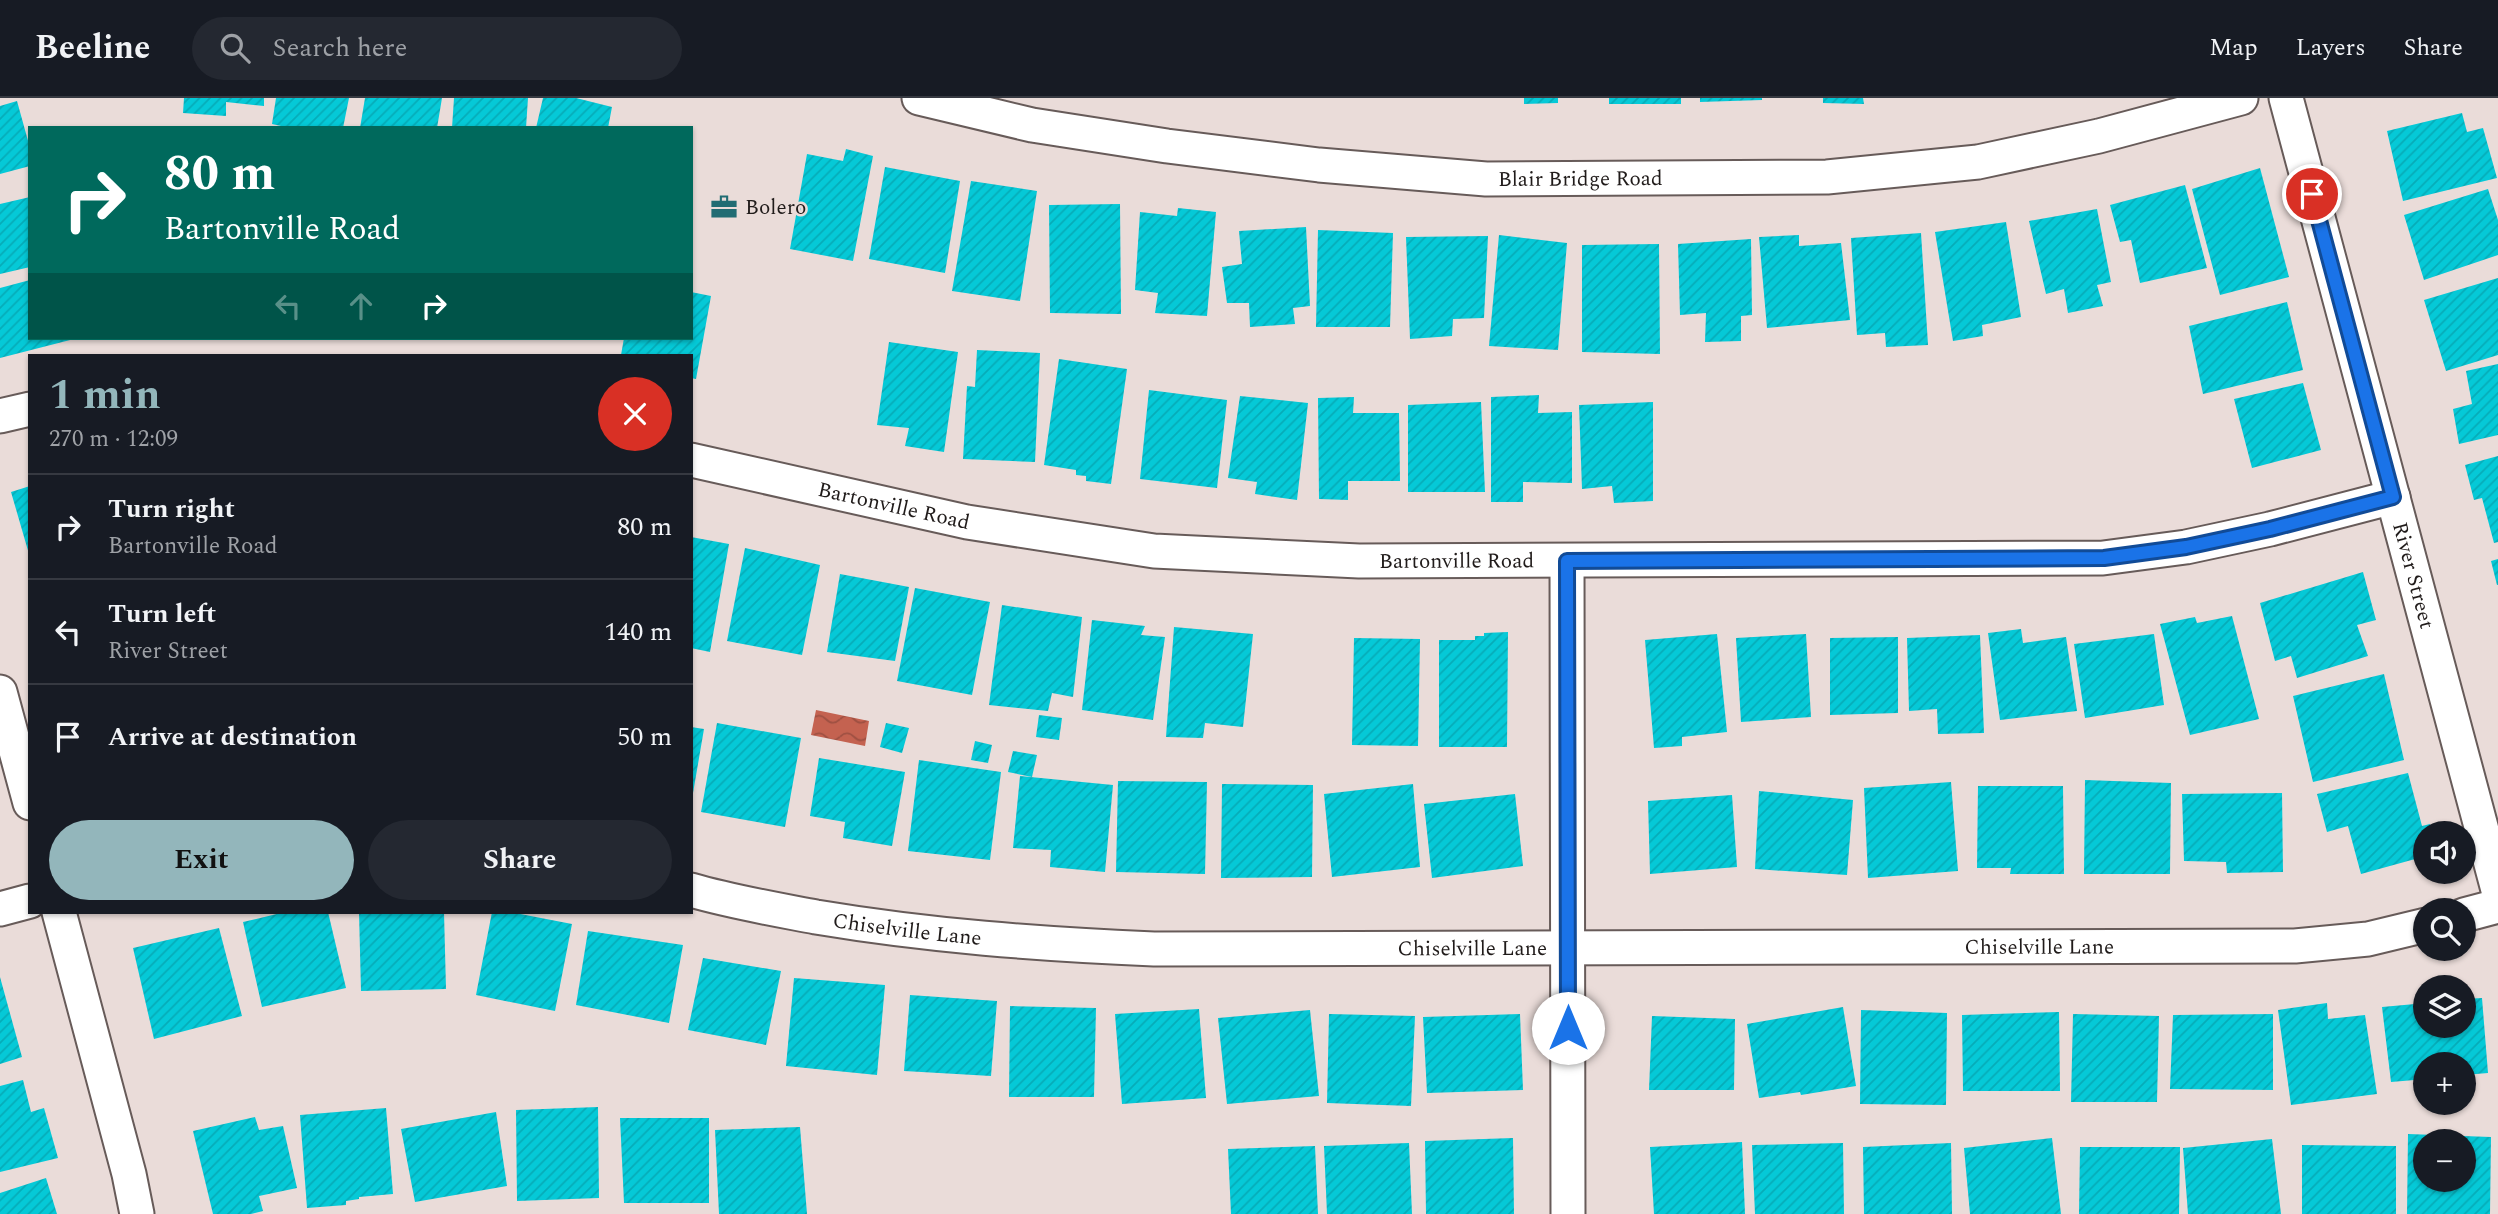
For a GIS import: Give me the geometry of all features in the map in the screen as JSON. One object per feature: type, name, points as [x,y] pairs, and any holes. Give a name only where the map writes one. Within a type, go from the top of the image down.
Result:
[{"type":"street","name":"Blair Bridge Road","points":[[919,98],[1032,125],[1167,146],[1319,165],[1486,179],[1827,177],[1978,162],[2099,136],[2241,98]]},
{"type":"street","name":"River Street","points":[[2286,98],[2498,890]]},
{"type":"street","points":[[0,416],[28,409]]},
{"type":"street","name":"Bartonville Road","points":[[693,460],[967,522],[1154,551],[1359,561],[2104,558],[2186,547],[2270,529],[2393,497]]},
{"type":"street","points":[[1567,561],[1568,1214]]},
{"type":"street","points":[[0,692],[28,796]]},
{"type":"street","name":"Chiselville Lane","points":[[693,891],[733,902],[882,928],[1003,942],[1154,950],[2295,946],[2368,939],[2413,928]]},
{"type":"street","points":[[0,909],[28,902]]},
{"type":"street","points":[[2476,912],[2498,906]]},
{"type":"street","points":[[60,914],[129,1174],[136,1214]]},
{"type":"water","points":[[816,710],[869,721],[865,746],[811,735]]},
{"type":"building","points":[[184,98],[264,98],[264,106],[226,102],[226,116],[183,113]]},
{"type":"building","points":[[276,98],[349,98],[343,126],[272,124]]},
{"type":"building","points":[[365,98],[442,98],[437,126],[360,126]]},
{"type":"building","points":[[454,98],[528,98],[526,126],[452,126]]},
{"type":"building","points":[[543,98],[576,98],[612,107],[608,126],[536,126]]},
{"type":"building","points":[[1524,98],[1558,98],[1558,103],[1524,104]]},
{"type":"building","points":[[1609,98],[1681,98],[1681,104],[1609,104]]},
{"type":"building","points":[[1700,98],[1762,98],[1762,100],[1700,102]]},
{"type":"building","points":[[1823,98],[1863,98],[1864,104],[1823,103]]},
{"type":"building","points":[[17,101],[28,141],[28,167],[0,174],[0,106]]},
{"type":"building","points":[[2462,113],[2467,132],[2483,128],[2497,178],[2403,201],[2387,131]]},
{"type":"building","points":[[846,149],[873,156],[853,261],[790,249],[807,154],[843,161]]},
{"type":"building","points":[[885,167],[960,181],[945,273],[869,259]]},
{"type":"building","points":[[2260,168],[2289,277],[2220,295],[2192,189]]},
{"type":"building","points":[[971,181],[1037,191],[1020,301],[952,291]]},
{"type":"building","points":[[2185,185],[2207,268],[2140,283],[2131,240],[2120,242],[2110,205]]},
{"type":"building","points":[[2488,189],[2498,220],[2498,255],[2424,280],[2404,215]]},
{"type":"building","points":[[28,197],[28,267],[0,274],[0,204]]},
{"type":"building","points":[[1120,204],[1121,314],[1050,313],[1049,205]]},
{"type":"building","points":[[1178,208],[1216,212],[1207,316],[1155,313],[1158,293],[1135,290],[1140,212],[1177,216]]},
{"type":"building","points":[[2097,209],[2111,282],[2097,285],[2103,306],[2068,313],[2064,289],[2046,294],[2029,221]]},
{"type":"building","points":[[2006,222],[2021,317],[1982,325],[1983,336],[1953,341],[1935,232]]},
{"type":"building","points":[[1306,227],[1310,306],[1293,308],[1295,324],[1250,327],[1249,303],[1227,303],[1222,267],[1242,264],[1239,231]]},
{"type":"building","points":[[1318,230],[1393,233],[1390,327],[1316,327]]},
{"type":"building","points":[[1921,233],[1928,345],[1886,347],[1885,333],[1857,335],[1851,238]]},
{"type":"building","points":[[1499,235],[1567,243],[1558,350],[1489,346]]},
{"type":"building","points":[[1799,235],[1799,246],[1841,243],[1850,320],[1767,328],[1759,237]]},
{"type":"building","points":[[1488,236],[1484,318],[1453,319],[1452,336],[1410,339],[1406,237]]},
{"type":"building","points":[[1751,239],[1752,315],[1741,316],[1741,341],[1705,342],[1706,313],[1680,315],[1678,244]]},
{"type":"building","points":[[1659,244],[1660,354],[1582,352],[1582,245]]},
{"type":"building","points":[[2498,278],[2498,355],[2446,371],[2424,300]]},
{"type":"building","points":[[28,281],[28,340],[70,340],[0,358],[0,288]]},
{"type":"building","points":[[693,292],[711,296],[696,379],[693,378],[693,354],[621,354],[624,340],[693,340]]},
{"type":"building","points":[[2287,302],[2303,370],[2203,394],[2189,326]]},
{"type":"building","points":[[889,342],[958,352],[944,452],[905,446],[909,428],[877,425]]},
{"type":"building","points":[[977,350],[1040,353],[1035,462],[963,459],[967,386],[975,387]]},
{"type":"building","points":[[1059,359],[1127,369],[1111,484],[1086,481],[1086,476],[1076,475],[1076,470],[1044,465]]},
{"type":"building","points":[[2498,364],[2498,435],[2459,444],[2453,409],[2472,404],[2466,371]]},
{"type":"building","points":[[2303,383],[2321,450],[2252,468],[2234,399]]},
{"type":"building","points":[[1149,390],[1227,400],[1217,488],[1140,479]]},
{"type":"building","points":[[1539,395],[1538,413],[1572,412],[1572,483],[1523,482],[1523,502],[1491,502],[1491,397]]},
{"type":"building","points":[[1240,396],[1308,403],[1297,500],[1255,494],[1257,482],[1228,478]]},
{"type":"building","points":[[1354,397],[1353,413],[1399,413],[1400,481],[1348,481],[1348,500],[1319,499],[1318,398]]},
{"type":"building","points":[[1481,402],[1485,492],[1408,492],[1408,405]]},
{"type":"building","points":[[1653,402],[1653,501],[1614,503],[1612,486],[1582,489],[1579,405]]},
{"type":"building","points":[[2498,456],[2498,542],[2494,543],[2482,498],[2474,500],[2465,465]]},
{"type":"building","points":[[28,487],[28,551],[11,492]]},
{"type":"building","points":[[693,537],[729,544],[710,652],[693,648]]},
{"type":"building","points":[[745,548],[820,565],[802,655],[727,641]]},
{"type":"building","points":[[2498,559],[2498,585],[2497,585],[2491,561]]},
{"type":"building","points":[[2363,572],[2376,620],[2357,625],[2368,656],[2297,678],[2291,656],[2275,661],[2260,603]]},
{"type":"building","points":[[840,574],[909,587],[895,661],[827,652]]},
{"type":"building","points":[[915,588],[990,602],[972,695],[897,681]]},
{"type":"building","points":[[1002,605],[1082,617],[1073,697],[1052,693],[1048,711],[989,705]]},
{"type":"building","points":[[2232,616],[2259,719],[2190,735],[2160,624],[2195,617],[2197,623]]},
{"type":"building","points":[[1092,620],[1145,626],[1141,635],[1165,637],[1153,720],[1082,710]]},
{"type":"building","points":[[1174,627],[1253,634],[1243,727],[1205,723],[1203,738],[1166,737]]},
{"type":"building","points":[[2021,629],[2023,643],[2066,637],[2077,711],[2000,720],[1988,633]]},
{"type":"building","points":[[1508,632],[1507,747],[1439,747],[1439,640],[1475,640],[1475,636],[1484,636],[1484,633]]},
{"type":"building","points":[[1717,634],[1727,732],[1682,737],[1682,746],[1654,748],[1645,640]]},
{"type":"building","points":[[1806,634],[1811,717],[1741,722],[1736,638]]},
{"type":"building","points":[[2154,634],[2164,705],[2085,718],[2074,644]]},
{"type":"building","points":[[1980,635],[1984,733],[1938,734],[1937,709],[1909,711],[1907,638]]},
{"type":"building","points":[[1898,637],[1898,713],[1830,715],[1830,638]]},
{"type":"building","points":[[1354,638],[1420,639],[1418,746],[1352,745]]},
{"type":"building","points":[[2384,674],[2404,760],[2313,782],[2293,696]]},
{"type":"building","points":[[1039,715],[1062,718],[1059,740],[1036,737]]},
{"type":"building","points":[[717,723],[801,738],[785,827],[701,812]]},
{"type":"building","points":[[886,723],[909,728],[902,753],[880,747]]},
{"type":"building","points":[[693,727],[704,729],[693,793]]},
{"type":"building","points":[[975,741],[992,745],[988,763],[971,760]]},
{"type":"building","points":[[1013,751],[1037,755],[1032,777],[1008,772]]},
{"type":"building","points":[[819,758],[905,772],[892,846],[843,838],[845,822],[810,816]]},
{"type":"building","points":[[919,760],[1001,772],[990,860],[908,851]]},
{"type":"building","points":[[2408,773],[2421,821],[2413,821],[2413,860],[2361,874],[2348,826],[2327,832],[2317,794]]},
{"type":"building","points":[[1020,776],[1113,785],[1105,872],[1050,867],[1051,850],[1013,848]]},
{"type":"building","points":[[2085,780],[2171,783],[2170,874],[2084,874]]},
{"type":"building","points":[[1118,781],[1207,782],[1205,874],[1116,872]]},
{"type":"building","points":[[1951,782],[1958,871],[1868,878],[1864,788]]},
{"type":"building","points":[[1222,784],[1313,785],[1312,877],[1221,878]]},
{"type":"building","points":[[1413,784],[1420,867],[1332,877],[1324,794]]},
{"type":"building","points":[[1978,786],[2063,786],[2064,874],[2010,874],[2011,868],[1977,868]]},
{"type":"building","points":[[1759,791],[1853,800],[1847,875],[1755,869]]},
{"type":"building","points":[[2282,793],[2283,872],[2227,873],[2226,862],[2184,861],[2182,794]]},
{"type":"building","points":[[1515,794],[1523,866],[1432,878],[1424,804]]},
{"type":"building","points":[[1732,795],[1737,867],[1650,874],[1648,801]]},
{"type":"building","points":[[277,914],[328,914],[346,988],[262,1007],[243,922]]},
{"type":"building","points":[[359,914],[444,914],[446,989],[361,991]]},
{"type":"building","points":[[492,914],[520,914],[572,924],[555,1011],[476,995]]},
{"type":"building","points":[[219,928],[242,1016],[154,1039],[133,948]]},
{"type":"building","points":[[588,931],[683,945],[669,1023],[576,1005]]},
{"type":"building","points":[[703,958],[781,971],[766,1045],[688,1030]]},
{"type":"building","points":[[0,977],[22,1057],[0,1064]]},
{"type":"building","points":[[794,978],[885,985],[877,1075],[786,1066]]},
{"type":"building","points":[[910,995],[997,1001],[991,1076],[904,1071]]},
{"type":"building","points":[[2476,998],[2482,998],[2488,1073],[2476,1074],[2476,1052],[2413,1052],[2413,1080],[2391,1082],[2382,1007],[2413,1004],[2413,1038],[2476,1038]]},
{"type":"building","points":[[2327,1003],[2328,1019],[2365,1015],[2377,1094],[2291,1105],[2278,1010]]},
{"type":"building","points":[[1010,1006],[1096,1008],[1094,1097],[1009,1097]]},
{"type":"building","points":[[1843,1007],[1856,1086],[1801,1095],[1800,1092],[1759,1098],[1747,1024]]},
{"type":"building","points":[[1199,1009],[1206,1098],[1122,1104],[1115,1014]]},
{"type":"building","points":[[1310,1010],[1319,1096],[1227,1104],[1218,1018]]},
{"type":"building","points":[[1861,1010],[1947,1013],[1946,1105],[1860,1104]]},
{"type":"building","points":[[2059,1012],[2060,1091],[1963,1091],[1962,1015]]},
{"type":"building","points":[[1329,1014],[1415,1016],[1411,1106],[1327,1103]]},
{"type":"building","points":[[1520,1014],[1523,1090],[1427,1093],[1423,1017]]},
{"type":"building","points":[[2073,1014],[2159,1016],[2157,1102],[2071,1102]]},
{"type":"building","points":[[2273,1014],[2273,1090],[2170,1089],[2173,1015]]},
{"type":"building","points":[[1652,1016],[1735,1019],[1734,1090],[1649,1090]]},
{"type":"building","points":[[23,1080],[31,1112],[44,1108],[58,1158],[0,1172],[0,1086]]},
{"type":"building","points":[[598,1107],[599,1198],[517,1201],[516,1110]]},
{"type":"building","points":[[386,1108],[393,1194],[359,1197],[346,1201],[346,1205],[307,1208],[300,1115]]},
{"type":"building","points":[[496,1112],[507,1186],[415,1202],[401,1129]]},
{"type":"building","points":[[255,1117],[259,1130],[283,1126],[297,1188],[259,1196],[263,1211],[251,1214],[213,1214],[193,1131]]},
{"type":"building","points":[[620,1118],[709,1118],[709,1203],[624,1203]]},
{"type":"building","points":[[800,1127],[807,1214],[719,1214],[715,1130]]},
{"type":"building","points":[[2408,1134],[2413,1134],[2413,1192],[2476,1192],[2476,1136],[2491,1137],[2490,1214],[2407,1214]]},
{"type":"building","points":[[1513,1138],[1514,1214],[1426,1214],[1425,1141]]},
{"type":"building","points":[[2052,1138],[2061,1214],[1970,1214],[1964,1148]]},
{"type":"building","points":[[2272,1139],[2281,1214],[2188,1214],[2183,1148]]},
{"type":"building","points":[[1742,1142],[1745,1214],[1654,1214],[1650,1147]]},
{"type":"building","points":[[1409,1143],[1412,1214],[1327,1214],[1324,1146]]},
{"type":"building","points":[[1843,1143],[1844,1214],[1755,1214],[1752,1145]]},
{"type":"building","points":[[1951,1143],[1952,1214],[1864,1214],[1863,1147]]},
{"type":"building","points":[[2302,1145],[2396,1146],[2396,1214],[2302,1214]]},
{"type":"building","points":[[1315,1146],[1318,1214],[1231,1214],[1228,1149]]},
{"type":"building","points":[[2080,1147],[2180,1147],[2179,1214],[2079,1214]]},
{"type":"building","points":[[46,1178],[57,1214],[0,1214],[0,1193]]},
{"type":"place","name":"Bolero","points":[[724,207]]},
{"type":"route","points":[[1568,1028],[1567,561],[2104,558],[2186,547],[2270,529],[2393,497],[2312,194]]}]
